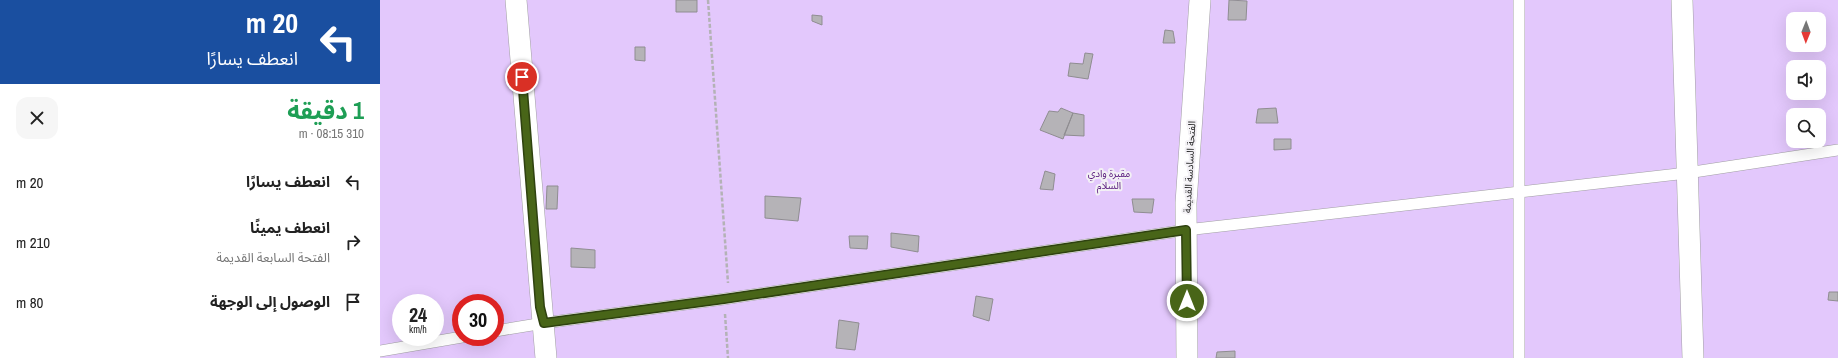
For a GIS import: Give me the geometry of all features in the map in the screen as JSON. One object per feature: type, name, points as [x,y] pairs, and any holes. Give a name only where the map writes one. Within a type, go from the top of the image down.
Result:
[{"type":"street","points":[[516,0],[540,307],[544,323],[546,358]]},
{"type":"street","name":"الفتحة السادسة القديمة","points":[[1187,358],[1186,203],[1200,0]]},
{"type":"street","points":[[1682,0],[1693,358]]},
{"type":"lane","points":[[1519,0],[1519,358]]},
{"type":"lane","points":[[504,330],[724,299],[1186,230],[1687,173],[1838,150]]},
{"type":"lane","points":[[380,351],[452,339]]},
{"type":"path","points":[[708,0],[728,296],[724,299],[728,358]]},
{"type":"green space","name":"مقبرة وادي السلام","points":[[380,0],[1838,0],[1838,358],[380,358]]},
{"type":"building","points":[[676,0],[697,0],[697,12],[676,12]]},
{"type":"building","points":[[1229,0],[1247,1],[1246,20],[1228,20]]},
{"type":"building","points":[[812,15],[822,16],[822,25],[812,21]]},
{"type":"building","points":[[1165,30],[1173,31],[1175,43],[1163,43]]},
{"type":"building","points":[[635,47],[645,47],[645,61],[635,60]]},
{"type":"building","points":[[1085,53],[1093,54],[1088,79],[1068,76],[1070,63],[1083,64]]},
{"type":"building","points":[[1061,108],[1073,113],[1063,139],[1040,130],[1049,111],[1058,112]]},
{"type":"building","points":[[1276,108],[1278,123],[1256,123],[1258,109]]},
{"type":"building","points":[[1073,113],[1084,115],[1084,136],[1064,135]]},
{"type":"building","points":[[1274,139],[1291,139],[1291,149],[1274,150]]},
{"type":"building","points":[[1045,171],[1055,174],[1053,190],[1040,189]]},
{"type":"building","points":[[547,186],[558,186],[557,209],[546,209]]},
{"type":"building","points":[[765,196],[801,198],[798,221],[765,218]]},
{"type":"building","points":[[1132,199],[1154,199],[1152,213],[1134,212]]},
{"type":"building","points":[[891,233],[919,236],[918,252],[891,247]]},
{"type":"building","points":[[849,236],[868,236],[867,249],[850,248]]},
{"type":"building","points":[[571,248],[595,250],[595,268],[571,267]]},
{"type":"building","points":[[1829,292],[1838,292],[1838,301],[1828,300]]},
{"type":"building","points":[[976,296],[993,299],[989,321],[973,316]]},
{"type":"building","points":[[839,320],[859,323],[855,350],[836,348]]},
{"type":"building","points":[[1235,351],[1235,358],[1216,358],[1217,352]]},
{"type":"route","points":[[522,77],[540,307],[544,323],[724,299],[1186,230],[1187,301]]}]
